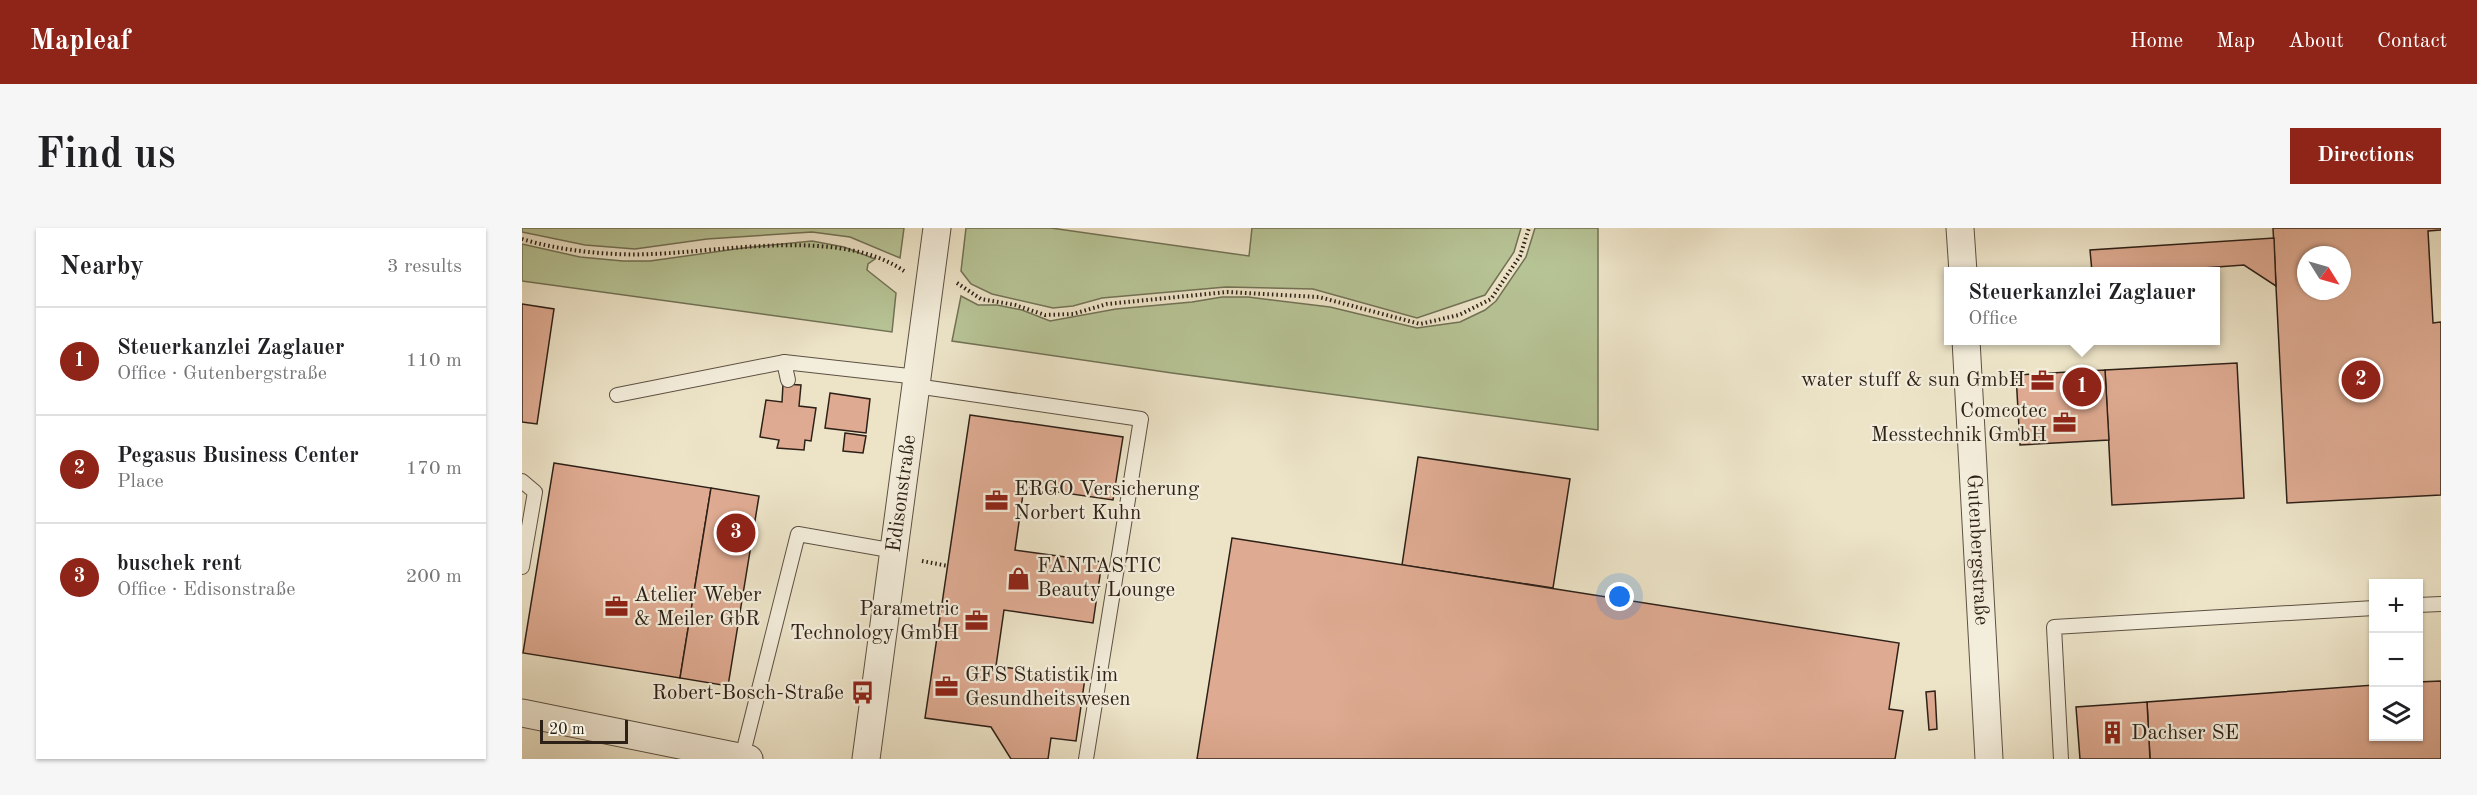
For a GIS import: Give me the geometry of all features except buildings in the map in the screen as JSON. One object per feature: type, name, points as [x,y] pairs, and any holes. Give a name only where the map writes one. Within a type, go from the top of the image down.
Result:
[{"type":"street","name":"Edisonstraße","points":[[866,759],[937,228]]},
{"type":"street","points":[[1960,228],[1963,267]]},
{"type":"street","name":"Gutenbergstraße","points":[[1966,345],[1989,759]]},
{"type":"street","points":[[522,713],[745,758]]},
{"type":"lane","points":[[784,362],[788,380]]},
{"type":"lane","points":[[617,395],[784,362],[1141,419],[1086,759]]},
{"type":"lane","points":[[522,481],[535,492],[522,567]]},
{"type":"lane","points":[[745,758],[798,534],[895,551]]},
{"type":"lane","points":[[2423,605],[2441,604]]},
{"type":"lane","points":[[2061,759],[2054,627],[2369,608]]},
{"type":"path","points":[[857,245],[895,262],[904,271],[956,282],[981,299],[1015,305],[1045,315],[1073,314],[1107,304],[1227,292],[1319,297],[1420,324],[1459,315],[1491,299],[1520,256],[1529,228]]},
{"type":"path","points":[[522,239],[597,252],[654,254],[765,240]]},
{"type":"path","points":[[922,561],[948,566]]},
{"type":"green space","points":[[522,228],[904,228],[900,258],[850,237],[812,232],[707,239],[635,249],[585,245],[522,232]]},
{"type":"green space","points":[[966,228],[1051,228],[1249,256],[1252,228],[1521,228],[1514,252],[1485,295],[1417,318],[1313,289],[1226,287],[1102,298],[1073,306],[1053,308],[992,294],[971,284],[961,271]]},
{"type":"green space","points":[[1535,228],[1598,228],[1598,430],[952,341],[961,296],[978,305],[997,305],[1022,310],[1050,321],[1116,309],[1222,297],[1248,297],[1330,307],[1417,328],[1460,322],[1485,310],[1496,301],[1526,257]]},
{"type":"green space","points":[[812,241],[844,247],[875,259],[868,264],[867,270],[896,293],[892,332],[522,281],[522,244],[580,257],[650,261]]},
{"type":"place","name":"water stuff & sun GmbH","points":[[2043,380]]},
{"type":"place","name":"Pegasus Business Center","points":[[2361,380]]},
{"type":"place","name":"Steuerkanzlei Zaglauer","points":[[2082,387]]},
{"type":"place","name":"Comcotec Messtechnik GmbH","points":[[2065,423]]},
{"type":"place","name":"ERGO Versicherung Norbert Kuhn","points":[[996,501]]},
{"type":"place","name":"buschek rent","points":[[736,533]]},
{"type":"place","name":"FANTASTIC Beauty Lounge","points":[[1019,578]]},
{"type":"place","name":"Atelier Weber & Meiler GbR","points":[[616,607]]},
{"type":"place","name":"Parametric Technology GmbH","points":[[977,621]]},
{"type":"place","name":"GFS Statistik im Gesundheitswesen","points":[[947,687]]},
{"type":"place","name":"Robert-Bosch-Straße","points":[[862,693]]},
{"type":"place","name":"Dachser SE","points":[[2113,733]]}]
